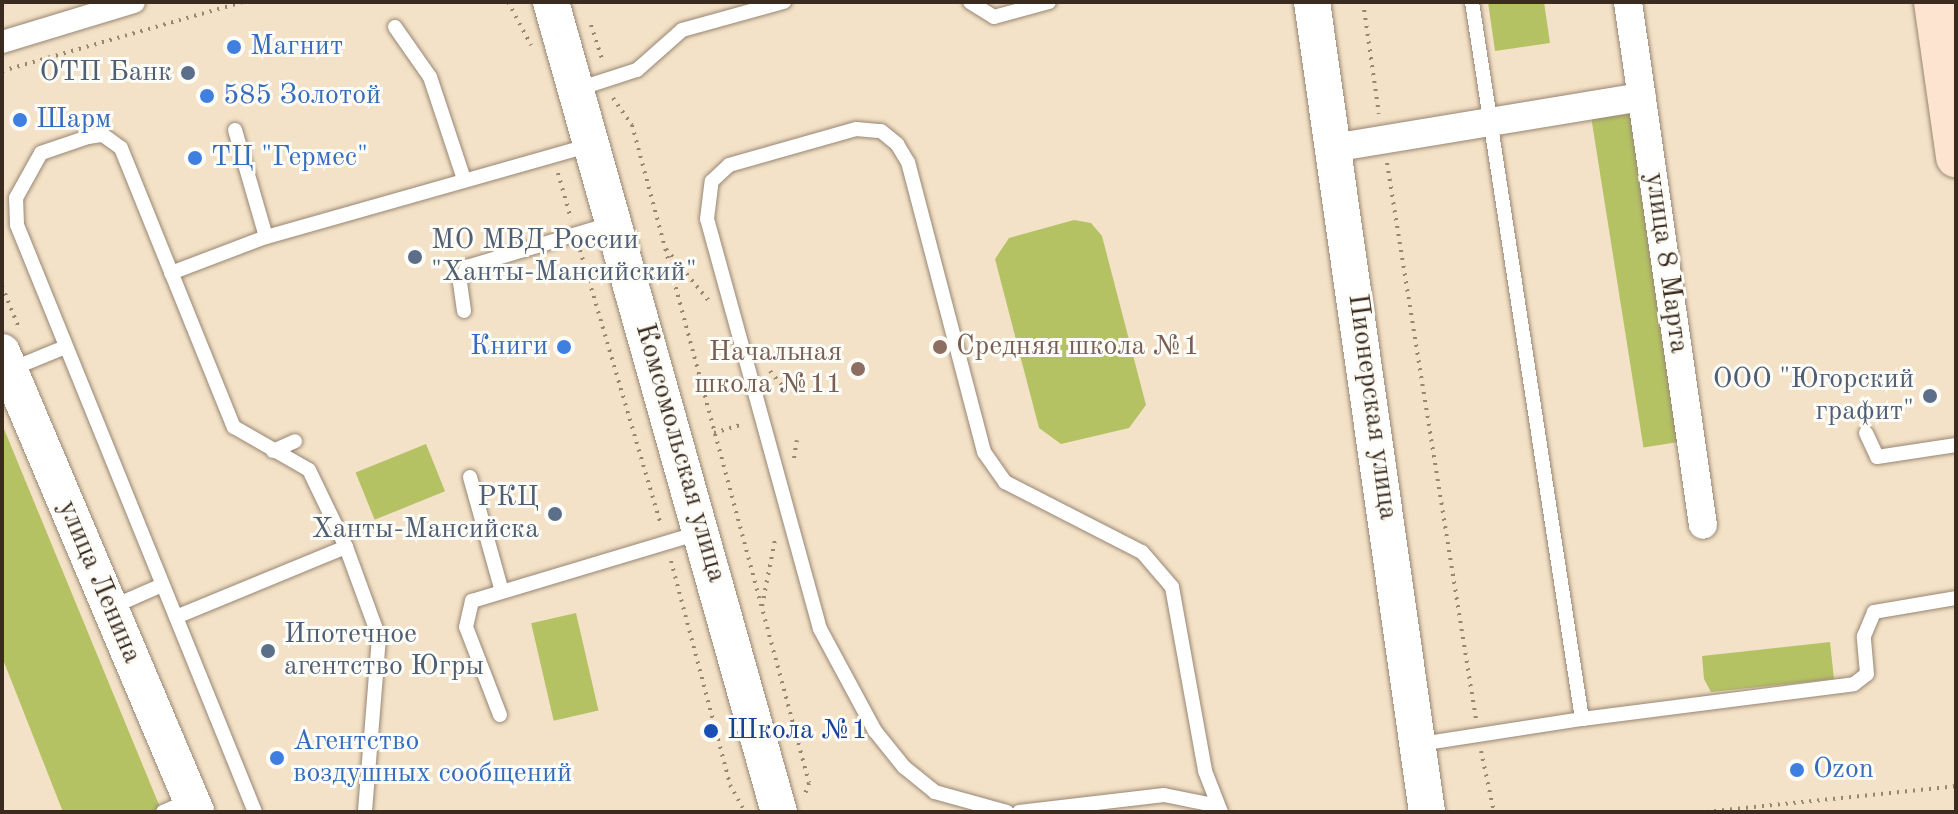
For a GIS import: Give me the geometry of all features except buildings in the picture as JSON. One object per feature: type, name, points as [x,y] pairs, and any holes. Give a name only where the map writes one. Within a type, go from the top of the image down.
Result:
[{"type":"main road","points":[[1934,2],[1956,157]]},
{"type":"street","points":[[2,42],[134,2]]},
{"type":"street","name":"Комсомольская улица","points":[[551,2],[593,84],[594,144],[615,223],[702,532],[791,808]]},
{"type":"street","name":"Пионерская улица","points":[[1312,2],[1420,744],[1427,812]]},
{"type":"street","name":"улица 8 Марта","points":[[1628,2],[1703,525]]},
{"type":"street","points":[[1333,148],[1642,97]]},
{"type":"street","name":"улица Ленина","points":[[9,382],[111,608],[183,808]]},
{"type":"lane","points":[[593,84],[637,70],[682,30],[784,2]]},
{"type":"lane","points":[[970,2],[994,17],[1049,2]]},
{"type":"lane","points":[[1472,2],[1582,719]]},
{"type":"lane","points":[[395,27],[430,77],[464,179]]},
{"type":"lane","points":[[1007,812],[947,797],[904,767],[859,706],[820,629],[707,219],[712,181],[729,165],[856,129],[881,131],[897,144],[908,162],[984,452],[1005,482],[1142,552],[1172,587],[1205,771],[1220,809]]},
{"type":"lane","points":[[235,130],[266,237]]},
{"type":"lane","points":[[255,812],[65,347],[14,210],[41,153],[88,137],[113,140],[234,427],[317,480],[346,547],[379,637],[365,812]]},
{"type":"lane","points":[[171,273],[266,237],[594,144]]},
{"type":"lane","points":[[464,311],[460,282],[467,267],[615,223]]},
{"type":"lane","points":[[9,382],[65,347]]},
{"type":"lane","points":[[1866,433],[1877,457],[1956,445]]},
{"type":"lane","points":[[273,451],[295,441]]},
{"type":"lane","points":[[470,477],[501,588]]},
{"type":"lane","points":[[500,715],[466,627],[472,601],[501,588],[702,532]]},
{"type":"lane","points":[[176,617],[346,547]]},
{"type":"lane","points":[[111,608],[162,585]]},
{"type":"lane","points":[[1420,744],[1582,719],[1854,684],[1867,674],[1864,636],[1874,612],[1956,598]]},
{"type":"lane","points":[[1019,812],[1164,795],[1220,809]]},
{"type":"path","points":[[209,2],[212,11]]},
{"type":"path","points":[[2,71],[242,2]]},
{"type":"path","points":[[508,2],[534,56]]},
{"type":"path","points":[[1363,2],[1479,735],[1494,812]]},
{"type":"path","points":[[588,15],[593,84],[632,125],[809,783],[791,808]]},
{"type":"path","points":[[553,156],[666,542],[730,785],[745,812]]},
{"type":"path","points":[[1706,812],[1956,786]]},
{"type":"green space","points":[[1488,2],[1544,2],[1550,43],[1495,51]]},
{"type":"green space","points":[[1633,113],[1685,441],[1643,447],[1592,120]]},
{"type":"green space","points":[[1074,220],[1091,223],[1102,236],[1146,405],[1129,428],[1061,444],[1039,428],[995,259],[1009,238]]},
{"type":"green space","points":[[2,424],[162,812],[63,812],[2,657]]},
{"type":"green space","points":[[426,444],[445,491],[375,520],[356,472]]},
{"type":"green space","points":[[576,613],[598,710],[554,721],[531,623]]},
{"type":"green space","points":[[1830,642],[1834,679],[1711,692],[1704,679],[1702,656]]},
{"type":"place","name":"Магнит","points":[[234,47]]},
{"type":"place","name":"ОТП Банк","points":[[188,73]]},
{"type":"place","name":"585 Золотой","points":[[207,96]]},
{"type":"place","name":"Шарм","points":[[20,120]]},
{"type":"place","name":"ТЦ \"Гермес\"","points":[[195,158]]},
{"type":"place","name":"МО МВД России \"Ханты-Мансийский\"","points":[[415,257]]},
{"type":"place","name":"Книги","points":[[564,347]]},
{"type":"place","name":"Средняя школа №1","points":[[940,347]]},
{"type":"place","name":"Начальная школа №11","points":[[858,369]]},
{"type":"place","name":"ООО \"Югорский графит\"","points":[[1930,396]]},
{"type":"place","name":"РКЦ Ханты-Мансийска","points":[[555,514]]},
{"type":"place","name":"Ипотечное агентство Югры","points":[[268,651]]},
{"type":"place","name":"Школа №1","points":[[711,731]]},
{"type":"place","name":"Агентство воздушных сообщений","points":[[277,758]]},
{"type":"place","name":"Ozon","points":[[1797,770]]}]
